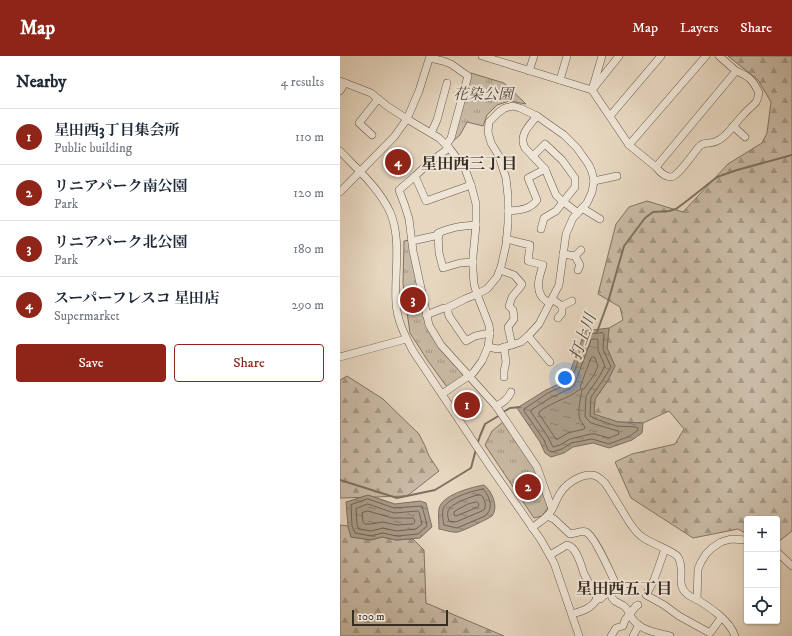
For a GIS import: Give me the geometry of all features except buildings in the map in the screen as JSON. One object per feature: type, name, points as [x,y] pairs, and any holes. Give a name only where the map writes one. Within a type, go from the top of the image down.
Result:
[{"type":"street","points":[[482,56],[501,59],[529,70],[592,90],[629,145],[664,174],[670,177],[680,170],[699,146],[704,143],[717,142],[722,138],[757,101],[759,93],[754,82],[746,75],[736,71],[719,56]]},
{"type":"street","points":[[529,70],[534,56]]},
{"type":"street","points":[[560,80],[567,56]]},
{"type":"street","points":[[592,90],[602,56]]},
{"type":"street","points":[[592,90],[619,56]]},
{"type":"street","points":[[610,116],[661,56]]},
{"type":"street","points":[[629,145],[706,56]]},
{"type":"street","points":[[340,192],[394,137],[407,119],[420,91],[430,57],[447,62],[468,76],[447,146],[399,190],[408,219],[429,325],[441,345],[496,406],[537,467],[552,509]]},
{"type":"street","points":[[656,167],[736,71]]},
{"type":"street","points":[[340,91],[343,82],[372,93],[387,106],[439,138],[465,169],[471,185],[476,204],[473,262],[474,284],[490,333],[488,347],[482,361],[473,373],[442,394]]},
{"type":"street","points":[[431,133],[437,120],[447,83]]},
{"type":"street","points":[[372,134],[359,123],[378,99]]},
{"type":"street","points":[[426,315],[447,308],[465,298],[487,289],[500,270],[506,246],[508,196],[506,178],[499,156],[491,143],[488,132],[489,122],[499,112],[505,108],[513,106],[537,116],[564,135],[589,165],[594,181],[592,192],[587,203],[573,218],[566,234],[559,285],[539,324],[521,342],[498,349],[488,347]]},
{"type":"street","points":[[537,116],[524,134],[522,140],[525,148],[545,169],[556,195],[563,202],[600,219]]},
{"type":"street","points":[[733,126],[745,137]]},
{"type":"street","points":[[533,156],[545,144],[562,160],[575,178],[576,182],[556,211],[544,218],[541,229]]},
{"type":"street","points":[[340,151],[374,186],[391,213],[397,242],[396,304],[406,338],[413,351],[550,555],[558,571],[579,636]]},
{"type":"street","points":[[508,211],[521,210],[534,204],[537,200],[528,178],[545,169]]},
{"type":"street","points":[[415,176],[426,201],[471,185]]},
{"type":"street","points":[[594,181],[617,176]]},
{"type":"street","points":[[412,241],[439,235],[438,233],[452,228],[476,225]]},
{"type":"street","points":[[439,235],[443,268],[460,263],[473,262]]},
{"type":"street","points":[[506,239],[530,245],[528,262],[544,265],[539,280],[542,297],[562,306],[572,301]]},
{"type":"street","points":[[576,256],[582,250]]},
{"type":"street","points":[[563,254],[576,256]]},
{"type":"street","points":[[576,256],[580,265],[578,270]]},
{"type":"street","points":[[500,270],[514,275],[522,284],[512,297],[509,306],[513,310],[514,319],[508,327],[512,345]]},
{"type":"street","points":[[558,318],[562,313],[562,306]]},
{"type":"street","points":[[447,308],[449,316],[466,341],[475,336],[490,333]]},
{"type":"street","points":[[528,336],[550,362]]},
{"type":"street","points":[[340,357],[406,338]]},
{"type":"street","points":[[504,347],[506,362],[504,377]]},
{"type":"street","points":[[496,406],[502,403],[511,392]]},
{"type":"street","points":[[532,528],[550,513],[561,491],[568,485],[585,476],[593,475],[600,478],[605,483],[639,535],[676,555],[681,562],[681,582],[683,589],[688,595],[711,609],[722,618],[735,636]]},
{"type":"street","points":[[547,516],[554,519],[570,534],[584,531],[587,532],[596,544],[617,587],[611,594],[606,594],[600,600],[597,599],[589,608],[572,614]]},
{"type":"street","points":[[569,545],[570,534]]},
{"type":"street","points":[[697,600],[698,569],[706,554],[721,542],[731,539],[744,540]]},
{"type":"street","points":[[550,555],[569,545]]},
{"type":"street","points":[[569,545],[573,548],[597,599]]},
{"type":"street","points":[[665,550],[654,580],[646,596],[664,605],[679,616],[710,633],[722,618]]},
{"type":"street","points":[[780,555],[792,566]]},
{"type":"street","points":[[611,594],[611,598],[624,606],[635,622],[644,629],[670,636]]},
{"type":"street","points":[[611,636],[616,628],[623,626],[625,620],[638,605]]},
{"type":"street","points":[[633,636],[639,625]]},
{"type":"green space","points":[[728,56],[792,56],[792,531],[780,541],[780,516],[744,516],[744,532],[738,529],[693,538],[631,498],[615,462],[632,454],[675,444],[684,429],[669,411],[643,423],[618,422],[594,415],[595,399],[607,382],[615,366],[607,348],[609,328],[623,320],[620,307],[598,294],[616,224],[629,207],[647,201],[683,212],[728,164],[762,143],[767,133],[771,102],[758,80]]},
{"type":"green space","name":"花染公園","points":[[471,73],[504,83],[526,104],[509,101],[497,105],[487,115],[483,126],[467,122],[460,135],[452,142]]},
{"type":"green space","points":[[410,240],[424,315],[464,375],[447,387],[410,333],[403,284],[404,241]]},
{"type":"green space","points":[[347,376],[383,399],[419,434],[429,456],[439,471],[407,496],[340,498],[340,380]]},
{"type":"green space","points":[[503,422],[536,468],[550,505],[542,516],[534,518],[485,445],[492,431]]},
{"type":"green space","points":[[340,525],[348,526],[351,537],[371,540],[382,537],[396,540],[413,539],[424,550],[426,603],[504,636],[340,636]]},
{"type":"water","points":[[609,328],[607,348],[615,366],[607,382],[595,399],[594,414],[618,422],[643,423],[642,433],[632,440],[609,448],[593,443],[573,447],[564,453],[551,457],[545,453],[540,442],[517,408],[546,390],[567,380],[585,331]]},
{"type":"water","points":[[484,485],[490,491],[494,499],[495,508],[492,516],[458,532],[439,529],[439,509],[445,500],[458,492]]},
{"type":"water","points":[[368,495],[395,504],[420,501],[426,503],[432,527],[420,538],[396,540],[382,537],[371,540],[351,537],[348,526],[346,502]]},
{"type":"waterway","name":"打上川","points":[[597,332],[608,302],[624,246],[645,218],[653,212],[676,209],[717,177],[792,155]]},
{"type":"waterway","name":"打上川","points":[[503,412],[510,408],[520,407]]},
{"type":"waterway","name":"打上川","points":[[477,445],[485,424],[500,415]]},
{"type":"waterway","name":"打上川","points":[[340,480],[397,498],[435,490],[471,468],[476,449]]},
{"type":"place","name":"スーパーフレスコ 星田店","points":[[398,162]]},
{"type":"place","name":"リニアパーク北公園","points":[[413,300]]},
{"type":"place","name":"星田西3丁目集会所","points":[[467,405]]},
{"type":"place","name":"リニアパーク南公園","points":[[528,487]]},
{"type":"district","name":"星田西三丁目","points":[[469,164]]},
{"type":"district","name":"星田西五丁目","points":[[624,589]]}]
